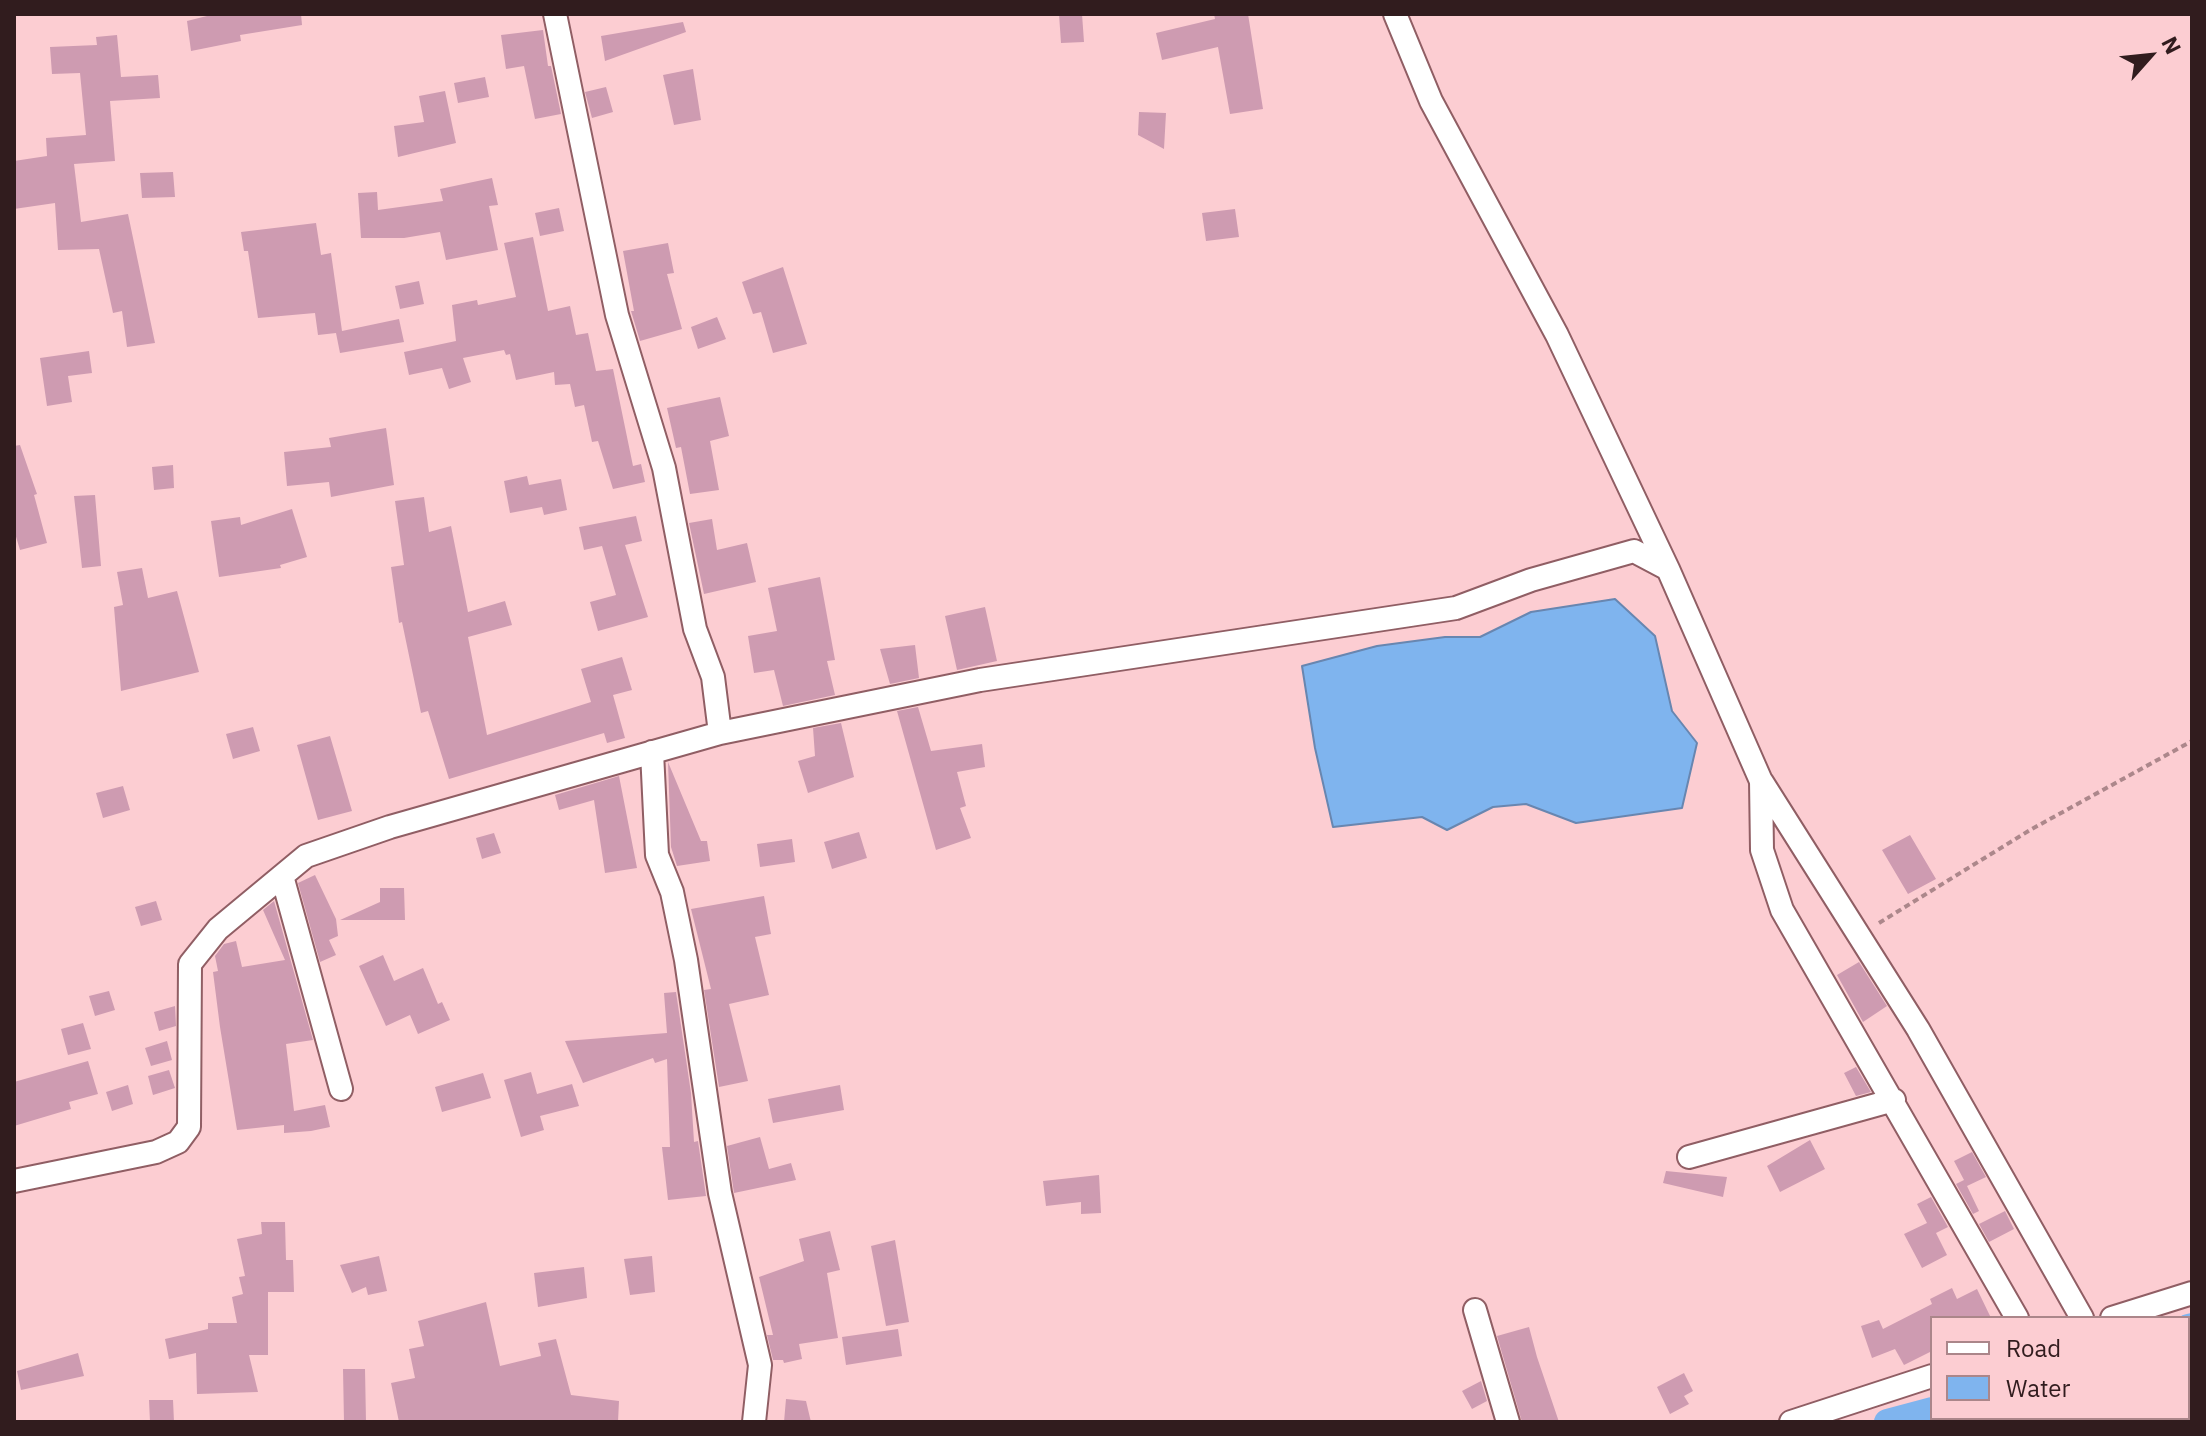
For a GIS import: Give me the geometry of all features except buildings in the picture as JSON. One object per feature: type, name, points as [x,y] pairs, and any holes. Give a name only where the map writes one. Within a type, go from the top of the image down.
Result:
[{"type":"street","points":[[555,14],[617,315],[664,468],[695,629],[713,677],[720,733]]},
{"type":"street","points":[[1395,14],[1431,101],[1557,335],[1668,569],[1761,781],[1918,1029],[2081,1316]]},
{"type":"street","points":[[14,1181],[156,1152],[178,1142],[189,1127],[190,964],[218,929],[306,856],[390,827],[720,733],[980,680],[1456,608],[1531,580],[1634,551],[1668,569]]},
{"type":"street","points":[[652,752],[657,855],[672,892],[686,960],[720,1193],[760,1365],[754,1422]]},
{"type":"street","points":[[1761,781],[1762,850],[1782,910],[2016,1316]]},
{"type":"street","points":[[282,876],[341,1089]]},
{"type":"street","points":[[1689,1157],[1894,1100]]},
{"type":"street","points":[[2118,1316],[2192,1293]]},
{"type":"street","points":[[1475,1310],[1508,1422]]},
{"type":"street","points":[[1791,1422],[1930,1377]]},
{"type":"path","points":[[1860,935],[2030,830],[2192,741]]},
{"type":"water","points":[[1615,599],[1655,636],[1672,711],[1697,743],[1682,808],[1576,823],[1526,804],[1493,807],[1447,830],[1422,817],[1333,827],[1315,748],[1302,666],[1377,646],[1445,637],[1480,637],[1531,612]]},
{"type":"waterway","points":[[1887,1422],[1930,1411]]}]
